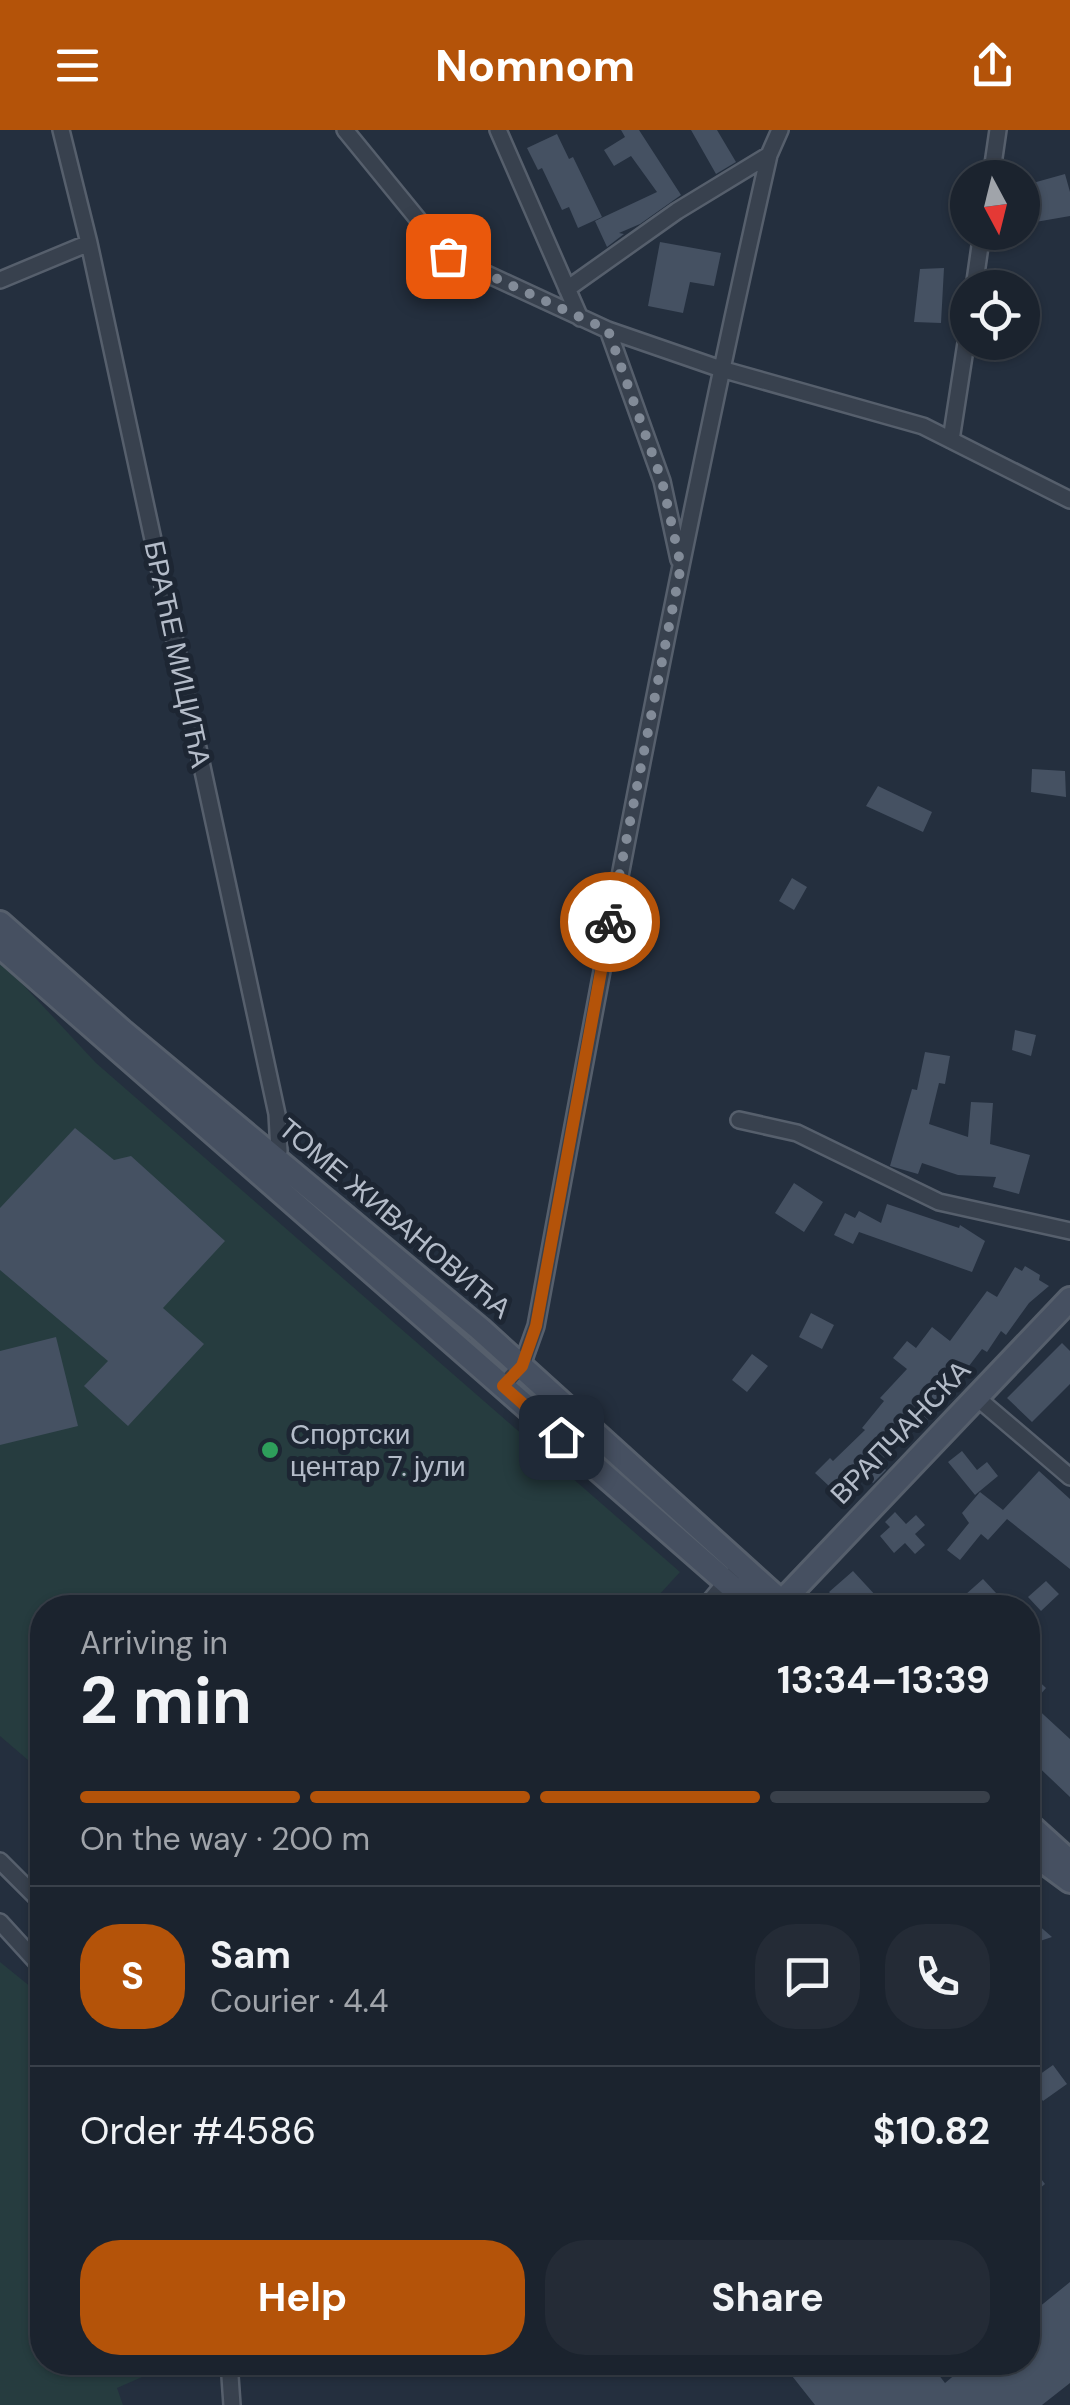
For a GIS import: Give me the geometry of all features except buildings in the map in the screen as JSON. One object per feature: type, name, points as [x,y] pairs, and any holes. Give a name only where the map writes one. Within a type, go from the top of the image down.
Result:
[{"type":"main road","name":"ТОМЕ ЖИВАНОВИЋА","points":[[0,923],[270,1166],[503,1386],[733,1573],[767,1595]]},
{"type":"main road","name":"ТОМЕ ЖИВАНОВИЋА","points":[[0,946],[522,1366],[733,1573],[747,1595]]},
{"type":"main road","name":"ВРАПЧАНСКА","points":[[791,1595],[1070,1299]]},
{"type":"main road","points":[[1040,1835],[1070,1862]]},
{"type":"main road","points":[[1040,1859],[1070,1880]]},
{"type":"street","name":"БРАЋЕ МИЦИЋА","points":[[61,130],[90,243],[277,1114],[280,1142],[270,1166]]},
{"type":"street","points":[[344,130],[448,256],[608,330],[721,370],[923,426],[1070,500]]},
{"type":"street","points":[[498,130],[580,318]]},
{"type":"street","points":[[503,1386],[522,1366],[536,1326],[624,844],[721,370],[770,155],[780,130]]},
{"type":"street","points":[[994,160],[998,130]]},
{"type":"street","points":[[568,288],[677,211],[770,155]]},
{"type":"street","points":[[0,280],[90,243]]},
{"type":"street","points":[[608,330],[662,481],[681,566]]},
{"type":"street","points":[[951,440],[963,360]]},
{"type":"street","points":[[739,1120],[797,1133],[940,1202],[1070,1231]]},
{"type":"street","points":[[975,1396],[1070,1477]]},
{"type":"street","points":[[715,1595],[733,1573]]},
{"type":"street","points":[[0,1861],[30,1891]]},
{"type":"street","points":[[0,1922],[30,1955]]},
{"type":"street","points":[[230,2375],[232,2405]]},
{"type":"green space","name":"Спортски центар 7. јули","points":[[0,960],[96,1063],[680,1572],[659,1595],[30,1595],[30,1762],[0,1736]]},
{"type":"green space","points":[[0,1962],[30,1986],[30,2375],[147,2375],[117,2388],[123,2405],[0,2405]]},
{"type":"way so far","points":[[448,256],[608,330],[662,481],[681,566],[610,922]]},
{"type":"place","name":"Спортски центар 7. јули","points":[[270,1450]]},
{"type":"route","points":[[561,1437],[503,1386],[522,1366],[536,1326],[610,922]]}]
